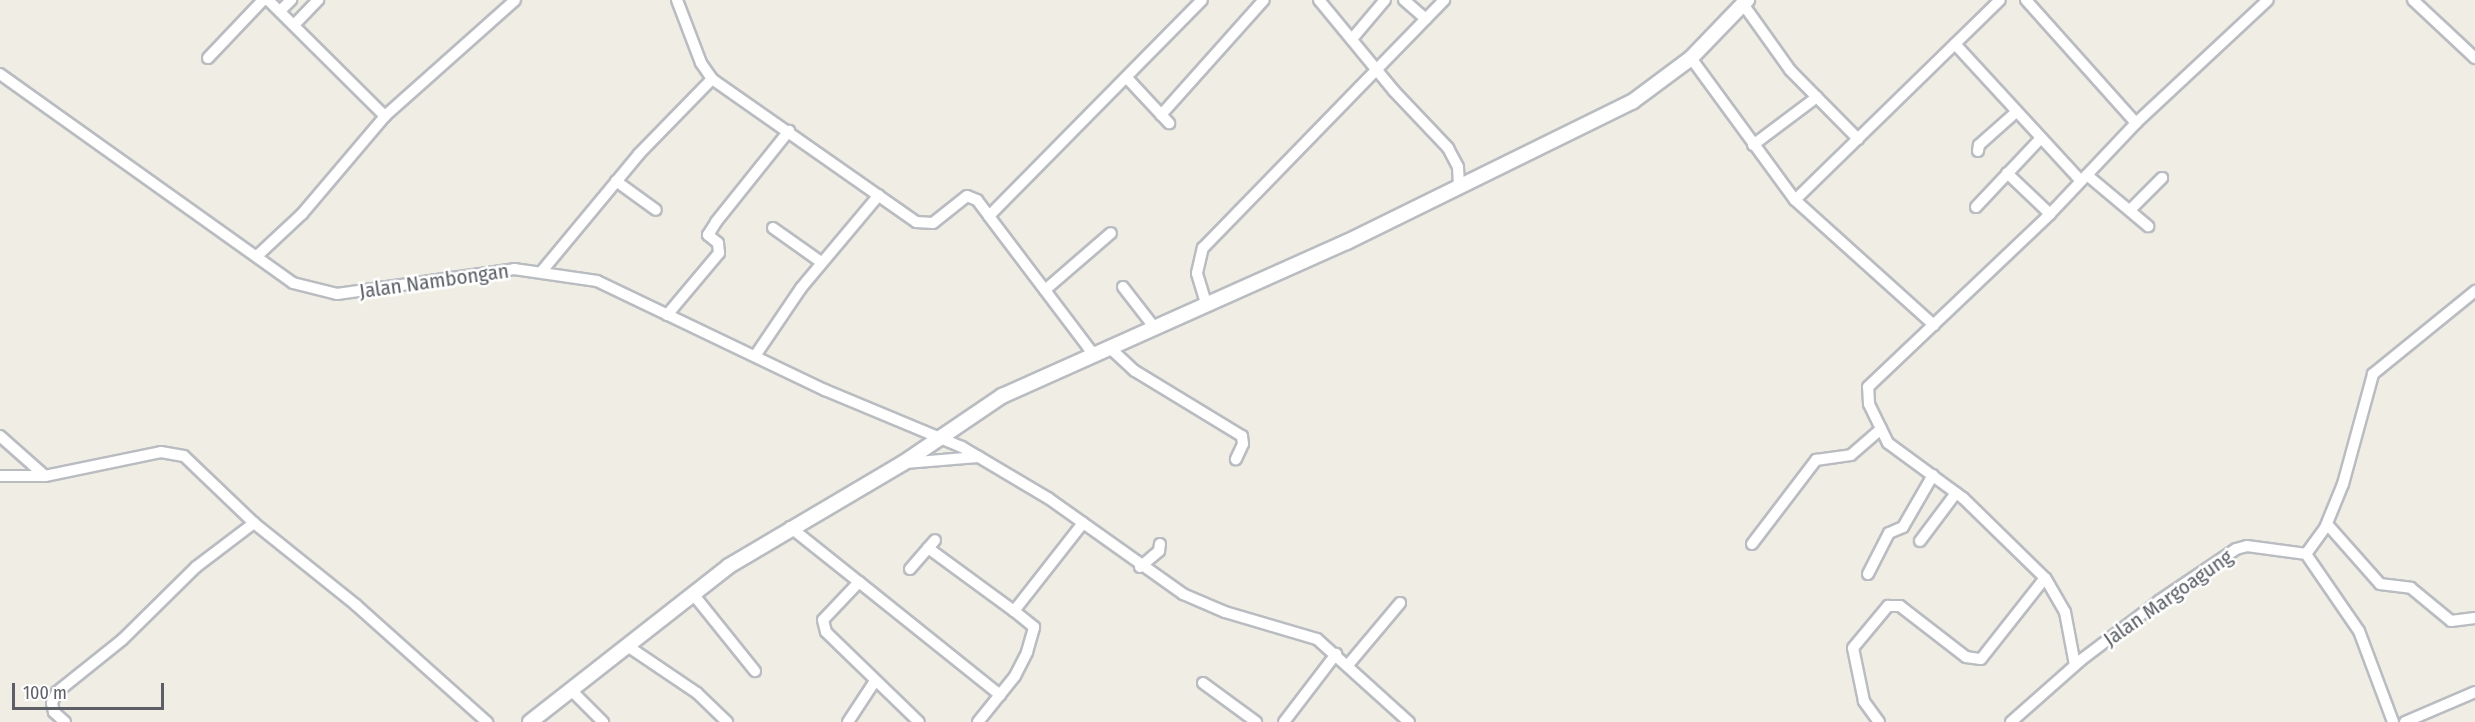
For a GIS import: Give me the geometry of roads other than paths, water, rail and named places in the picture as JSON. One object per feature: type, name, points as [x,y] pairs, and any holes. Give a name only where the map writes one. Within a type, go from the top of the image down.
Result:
[{"type":"street","points":[[208,58],[263,0]]},
{"type":"street","points":[[268,0],[385,116]]},
{"type":"street","points":[[280,11],[291,0]]},
{"type":"street","points":[[294,25],[318,0]]},
{"type":"street","points":[[257,256],[302,214],[385,116],[515,0]]},
{"type":"street","points":[[677,0],[701,63],[712,78],[879,195],[923,224],[933,223],[968,196],[977,200],[1094,355]]},
{"type":"street","points":[[989,216],[1202,0]]},
{"type":"street","points":[[1127,78],[1165,119],[1264,0]]},
{"type":"street","points":[[1319,0],[1448,148],[1461,182]]},
{"type":"street","points":[[1352,39],[1385,0]]},
{"type":"street","points":[[1404,0],[1426,19]]},
{"type":"street","points":[[1206,303],[1197,273],[1203,248],[1444,0]]},
{"type":"street","points":[[1795,200],[2000,0]]},
{"type":"street","points":[[2026,0],[2136,123]]},
{"type":"street","points":[[2075,665],[2065,612],[2045,578],[1956,493],[1894,449],[1881,429],[1867,396],[1871,380],[1934,325],[2050,214],[2136,123],[2268,0]]},
{"type":"street","points":[[2413,0],[2475,58]]},
{"type":"street","points":[[530,722],[693,594],[790,526],[903,463],[939,436],[1002,396],[1347,242],[1461,182],[1632,102],[1691,58],[1745,2],[1790,70],[1858,139]]},
{"type":"street","points":[[1955,44],[2041,138],[2084,178],[2131,209],[2148,226]]},
{"type":"street","points":[[1691,58],[1753,146],[1795,200],[1934,325]]},
{"type":"street","name":"Jalan Nambongan","points":[[0,74],[293,283],[337,294],[489,271],[542,271],[597,281],[825,390],[939,436],[979,457],[1083,523],[1140,567],[1206,605],[1299,631],[1336,654],[1409,722]]},
{"type":"street","points":[[542,271],[616,181],[712,78]]},
{"type":"street","points":[[1753,146],[1816,97]]},
{"type":"street","points":[[1978,151],[1978,145],[2015,112]]},
{"type":"street","points":[[667,315],[719,253],[720,246],[708,236],[716,222],[789,131]]},
{"type":"street","points":[[1976,207],[2041,138]]},
{"type":"street","points":[[2007,173],[2050,214]]},
{"type":"street","points":[[2131,209],[2162,178]]},
{"type":"street","points":[[616,181],[656,210]]},
{"type":"street","points":[[755,356],[822,262],[879,195]]},
{"type":"street","points":[[773,228],[822,262]]},
{"type":"street","points":[[1045,290],[1111,233]]},
{"type":"street","points":[[1123,287],[1154,327]]},
{"type":"street","points":[[2393,722],[2355,623],[2306,554],[2327,524],[2346,476],[2373,374],[2475,291]]},
{"type":"street","points":[[1110,348],[1135,371],[1242,436],[1243,444],[1236,459]]},
{"type":"street","points":[[1752,544],[1816,460],[1851,455],[1881,429]]},
{"type":"street","points":[[0,436],[45,476]]},
{"type":"street","points":[[0,476],[45,476],[173,452],[184,456],[254,523],[361,610],[487,722]]},
{"type":"street","points":[[903,463],[979,457]]},
{"type":"street","points":[[1868,574],[1891,530],[1903,527],[1933,475]]},
{"type":"street","points":[[1920,541],[1956,493]]},
{"type":"street","points":[[65,722],[54,712],[52,704],[57,692],[122,640],[196,567],[254,523]]},
{"type":"street","points":[[1014,611],[1037,577],[1083,523]]},
{"type":"street","points":[[2327,524],[2380,584],[2411,588],[2451,621],[2475,618]]},
{"type":"street","points":[[790,526],[1000,695]]},
{"type":"street","points":[[909,569],[932,544],[1034,627],[1019,668],[978,722]]},
{"type":"street","points":[[1140,567],[1159,550],[1160,544]]},
{"type":"street","name":"Jalan Margoagung","points":[[2012,722],[2075,665],[2236,549],[2255,546],[2306,554]]},
{"type":"street","points":[[1879,722],[1864,701],[1853,648],[1888,606],[1900,606],[1966,657],[1982,659],[2045,578]]},
{"type":"street","points":[[859,582],[822,624],[875,681],[919,722]]},
{"type":"street","points":[[693,594],[755,671]]},
{"type":"street","points":[[1348,665],[1400,603]]},
{"type":"street","points":[[626,645],[697,693],[728,722]]},
{"type":"street","points":[[1284,722],[1336,654]]},
{"type":"street","points":[[848,722],[875,681]]},
{"type":"street","points":[[1203,683],[1256,722]]},
{"type":"street","points":[[570,689],[603,722]]},
{"type":"street","points":[[2405,722],[2475,692]]}]
